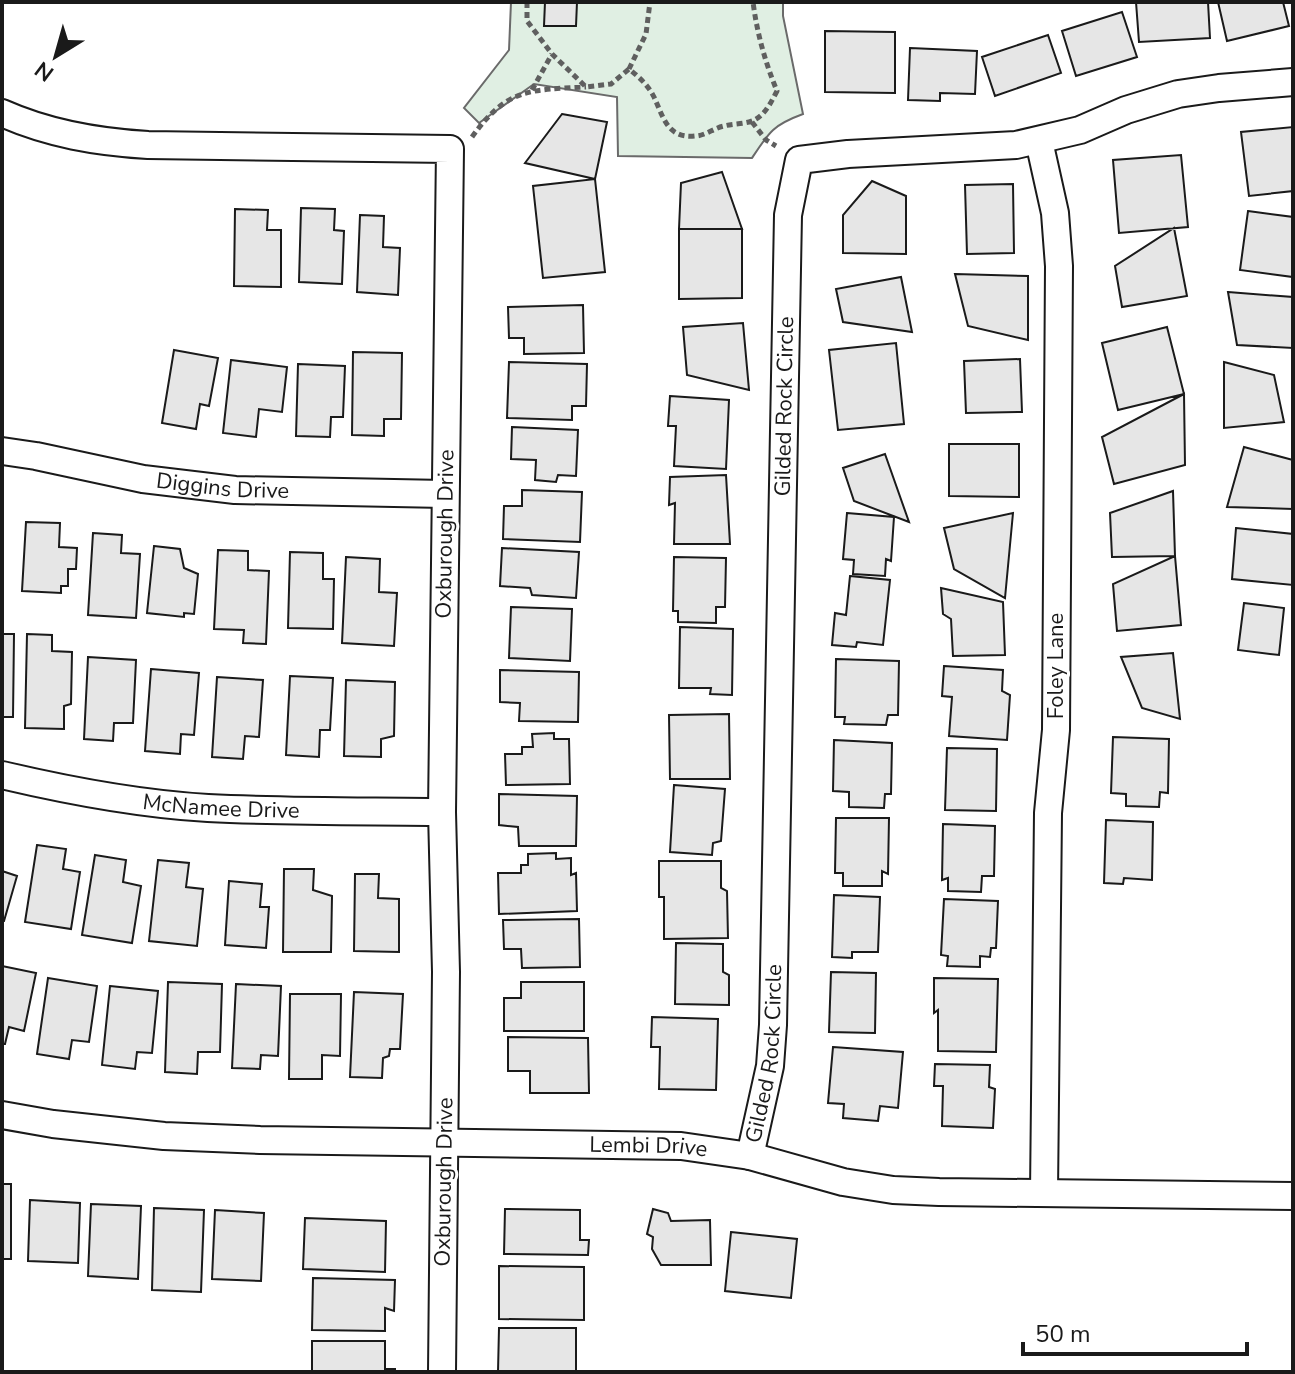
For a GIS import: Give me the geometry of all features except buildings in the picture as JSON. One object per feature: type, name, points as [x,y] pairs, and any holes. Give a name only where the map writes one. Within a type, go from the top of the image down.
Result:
[{"type":"street","points":[[799,160],[848,154],[1016,145],[1080,130],[1126,110],[1178,94],[1293,82]]},
{"type":"street","points":[[2,113],[65,135],[106,142],[450,149]]},
{"type":"street","name":"Foley Lane","points":[[1039,141],[1055,213],[1059,266],[1056,730],[1048,813],[1044,1193]]},
{"type":"street","name":"Oxburough Drive","points":[[442,1372],[446,972],[442,812],[450,149]]},
{"type":"street","name":"Gilded Rock Circle","points":[[750,1156],[770,1066],[773,1025],[788,215],[799,160]]},
{"type":"street","name":"Diggins Drive","points":[[2,451],[143,479],[235,490],[445,494]]},
{"type":"street","name":"McNamee Drive","points":[[2,775],[128,800],[208,808],[442,812]]},
{"type":"street","name":"Lembi Drive","points":[[2,1115],[164,1136],[681,1146],[750,1156],[843,1182],[893,1190],[1293,1196]]},
{"type":"path","points":[[527,2],[527,21],[552,54],[586,87]]},
{"type":"path","points":[[450,149],[471,138],[493,110],[510,98],[532,90],[611,84],[629,69],[646,34],[650,2]]},
{"type":"path","points":[[629,69],[643,80],[654,96],[667,126],[681,135],[696,136],[724,126],[752,122],[767,110],[777,91],[765,62],[753,2]]},
{"type":"path","points":[[532,90],[552,54]]},
{"type":"path","points":[[752,122],[766,140],[799,160]]},
{"type":"green space","points":[[511,2],[783,2],[783,16],[803,114],[773,130],[752,158],[618,156],[617,97],[534,84],[479,123],[464,108],[509,50]]}]
